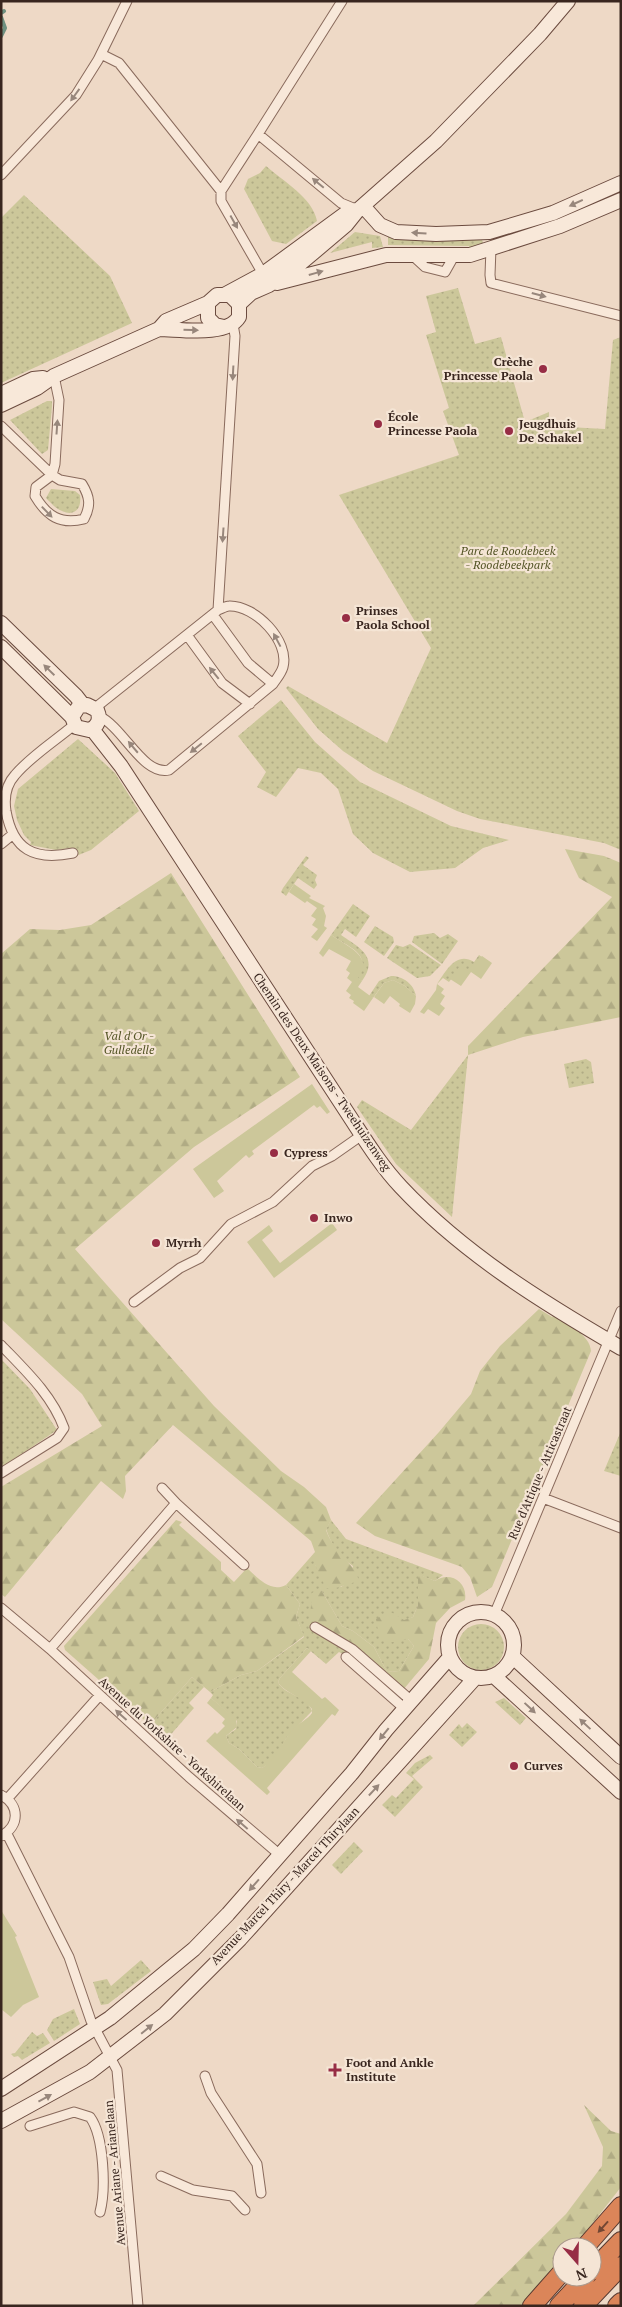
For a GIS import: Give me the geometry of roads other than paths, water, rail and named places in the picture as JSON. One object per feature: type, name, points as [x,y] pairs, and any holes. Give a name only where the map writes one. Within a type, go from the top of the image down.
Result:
[{"type":"highway","points":[[594,2237],[621,2206]]},
{"type":"highway","points":[[602,2261],[621,2241]]},
{"type":"highway","points":[[583,2306],[621,2266]]},
{"type":"highway","points":[[532,2306],[552,2283]]},
{"type":"highway","points":[[559,2306],[577,2287]]},
{"type":"highway","points":[[617,2306],[621,2302]]},
{"type":"street","points":[[1,175],[76,95],[101,54],[127,1]]},
{"type":"street","points":[[266,279],[221,200],[221,191],[342,1]]},
{"type":"street","points":[[1,405],[37,388],[54,376],[158,329],[166,321],[208,303],[217,295],[226,294],[266,279],[300,263],[342,229],[360,208],[436,141],[533,41],[568,1]]},
{"type":"street","points":[[101,54],[120,63],[221,191]]},
{"type":"street","points":[[258,134],[341,203],[360,208],[380,225],[396,232],[436,234],[489,232],[553,213],[621,183]]},
{"type":"street","points":[[239,304],[266,279],[386,255],[470,255],[560,226],[621,200]]},
{"type":"street","points":[[489,232],[491,248],[490,275],[492,283],[621,316]]},
{"type":"street","points":[[413,256],[425,267],[445,272],[454,256]]},
{"type":"street","points":[[158,329],[211,330],[228,326],[239,315],[239,304],[234,297],[226,294]]},
{"type":"street","points":[[208,303],[208,318],[215,325],[228,326]]},
{"type":"street","points":[[228,326],[235,336],[215,613],[248,663],[272,684]]},
{"type":"street","points":[[1,394],[33,379],[54,376]]},
{"type":"street","points":[[1,426],[52,475],[60,480],[82,484],[89,496],[89,510],[84,519],[72,522],[54,519],[41,506],[35,496],[36,487],[52,475],[55,464],[59,400],[54,376]]},
{"type":"street","points":[[1,623],[76,696],[92,710],[113,724],[148,765],[164,771],[170,770],[272,684],[283,666],[283,650],[271,628],[261,619],[246,610],[229,606],[215,613],[92,710],[76,709],[73,721],[14,775],[2,797],[12,835],[25,848],[36,853],[60,855],[73,853]]},
{"type":"street","points":[[187,635],[222,683],[250,704]]},
{"type":"street","points":[[1,647],[82,731],[92,729],[98,724],[92,710]]},
{"type":"street","name":"Chemin des Deux Maisons - Tweehuizenweg","points":[[92,729],[126,774],[380,1162],[400,1186],[456,1240],[512,1280],[615,1344]]},
{"type":"street","points":[[1,844],[12,835]]},
{"type":"street","points":[[134,1302],[180,1268],[200,1258],[231,1224],[273,1202],[312,1166],[332,1156],[362,1135]]},
{"type":"street","name":"Rue d'Attique - Atticastraat","points":[[494,1615],[543,1498],[615,1344],[621,1311]]},
{"type":"street","points":[[1,1345],[37,1383],[60,1417],[64,1428],[57,1438],[1,1474]]},
{"type":"street","points":[[162,1488],[244,1565]]},
{"type":"street","points":[[543,1498],[621,1528]]},
{"type":"street","points":[[50,1649],[176,1503]]},
{"type":"street","name":"Avenue du Yorkshire - Yorkshirelaan","points":[[1,1608],[50,1649],[189,1777],[280,1855]]},
{"type":"street","points":[[475,1613],[494,1615],[506,1623],[512,1635],[512,1656],[506,1667],[494,1676],[474,1678],[460,1671],[450,1657],[448,1643],[456,1624],[475,1613]]},
{"type":"street","points":[[315,1627],[352,1649],[406,1703]]},
{"type":"street","points":[[346,1656],[406,1703]]},
{"type":"street","points":[[512,1656],[620,1756]]},
{"type":"street","name":"Avenue Marcel Thiry - Marcel Thirylaan","points":[[1,2090],[95,2028],[181,1962],[228,1914],[352,1773],[406,1703],[450,1657]]},
{"type":"street","points":[[494,1676],[621,1792]]},
{"type":"street","name":"Avenue Marcel Thiry - Marcel Thirylaan","points":[[1,2121],[90,2072],[165,2014],[240,1939],[474,1678]]},
{"type":"street","points":[[4,1835],[11,1829],[16,1816],[12,1804],[4,1797],[100,1695]]},
{"type":"street","name":"Avenue Ariane - Arianelaan","points":[[4,1835],[68,1957],[95,2028],[119,2077],[138,2306]]},
{"type":"street","points":[[205,2076],[211,2093],[257,2164],[262,2193]]},
{"type":"street","points":[[30,2126],[74,2112],[81,2112],[90,2117],[95,2125],[101,2152],[103,2193],[100,2212]]},
{"type":"street","points":[[162,2176],[193,2190],[232,2196],[245,2210]]},
{"type":"waterway","points":[[1,17],[5,28],[1,36]]},
{"type":"place","name":"Crèche Princesse Paola","points":[[543,369]]},
{"type":"place","name":"École Princesse Paola","points":[[378,424]]},
{"type":"place","name":"Jeugdhuis De Schakel","points":[[509,431]]},
{"type":"place","name":"Prinses Paola School","points":[[346,618]]},
{"type":"place","name":"Cypress","points":[[274,1153]]},
{"type":"place","name":"Inwo","points":[[314,1218]]},
{"type":"place","name":"Myrrh","points":[[156,1243]]},
{"type":"place","name":"Curves","points":[[514,1766]]},
{"type":"place","name":"Foot and Ankle Institute","points":[[335,2070]]},
{"type":"park label","name":"Parc de Roodebeek - Roodebeekpark","points":[[508,558]]},
{"type":"park label","name":"Val d'Or - Gulledelle","points":[[129,1043]]}]
